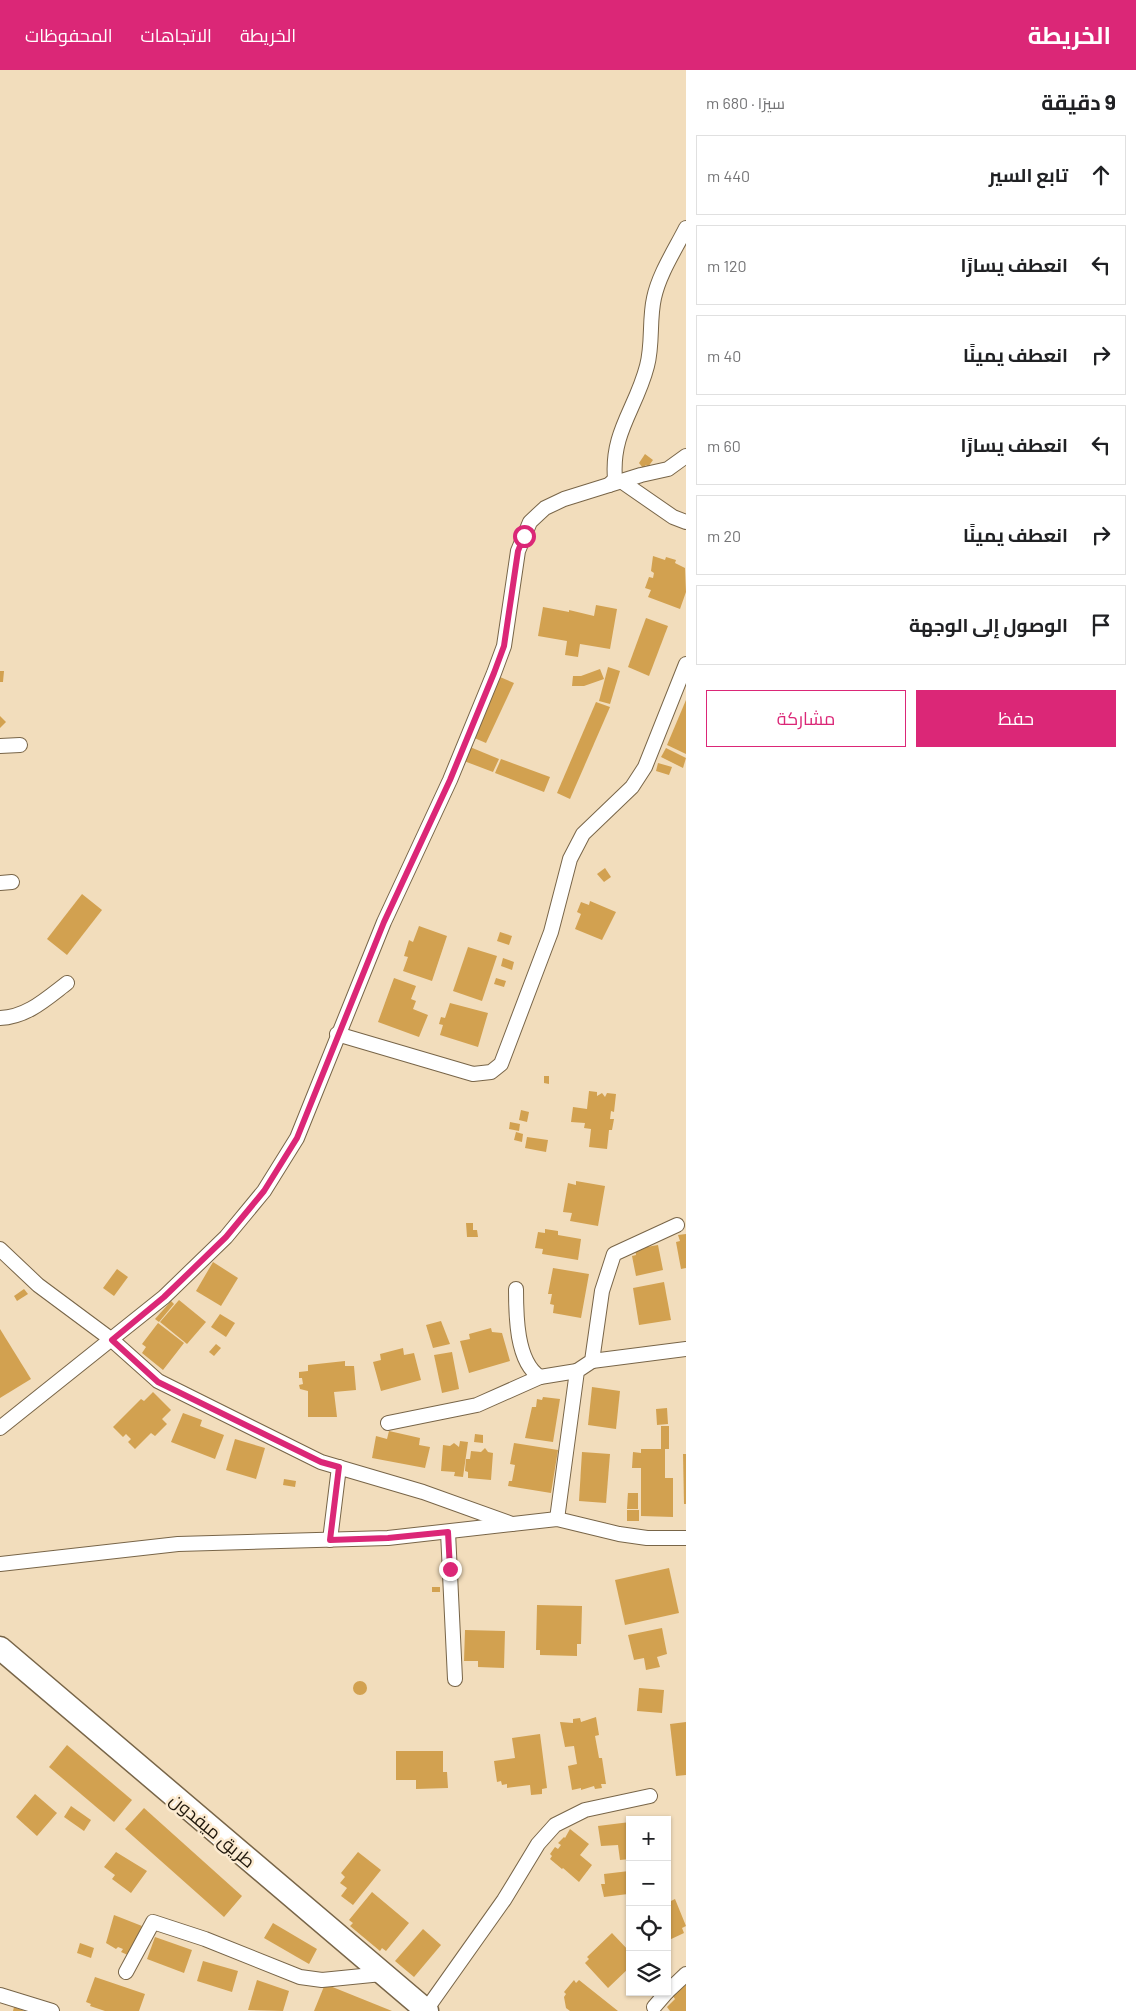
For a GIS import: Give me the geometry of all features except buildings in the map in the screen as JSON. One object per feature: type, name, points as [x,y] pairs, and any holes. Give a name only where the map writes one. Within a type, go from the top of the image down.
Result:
[{"type":"main road","name":"طريق ميفدون","points":[[0,1648],[426,2010]]},
{"type":"street","points":[[686,228],[659,283],[654,298],[647,365],[633,405],[616,442],[613,458],[615,483],[673,517],[686,522]]},
{"type":"street","points":[[0,1428],[40,1394],[112,1340],[164,1297],[219,1244],[264,1191],[297,1138],[321,1082],[337,1034],[384,922],[450,780],[494,673],[504,646],[518,551],[530,522],[545,508],[564,499],[668,469],[686,456]]},
{"type":"street","points":[[337,1034],[473,1074],[491,1072],[501,1064],[551,932],[570,859],[582,834],[632,787],[645,767],[686,664]]},
{"type":"street","points":[[0,746],[20,745]]},
{"type":"street","points":[[0,1018],[17,1017],[67,983]]},
{"type":"street","points":[[592,1361],[602,1291],[614,1254],[677,1225]]},
{"type":"street","points":[[0,1249],[38,1285],[112,1340],[158,1382],[312,1458],[423,1492],[516,1525]]},
{"type":"street","points":[[516,1290],[518,1333],[526,1360],[532,1372],[540,1377]]},
{"type":"street","points":[[388,1423],[477,1405],[540,1377],[577,1371],[592,1361],[686,1350]]},
{"type":"street","points":[[557,1519],[577,1371]]},
{"type":"street","points":[[330,1540],[339,1467]]},
{"type":"street","points":[[0,1564],[178,1544],[388,1538],[557,1519],[628,1535],[686,1538]]},
{"type":"street","points":[[448,1532],[455,1679]]},
{"type":"street","points":[[426,2010],[504,1900],[538,1844],[555,1825],[585,1810],[650,1796]]},
{"type":"street","points":[[126,1972],[153,1922],[204,1939],[300,1977],[322,1980],[382,1974]]},
{"type":"street","points":[[671,1988],[686,1974]]},
{"type":"street","points":[[0,1995],[52,2011]]},
{"type":"street","points":[[654,2007],[664,1996]]},
{"type":"route","points":[[450,1569],[448,1532],[388,1538],[330,1540],[339,1467],[321,1462],[158,1382],[112,1340],[164,1297],[226,1237],[264,1191],[297,1138],[321,1082],[337,1034],[384,922],[450,780],[494,673],[504,646],[513,576],[518,551],[524,536]]}]
